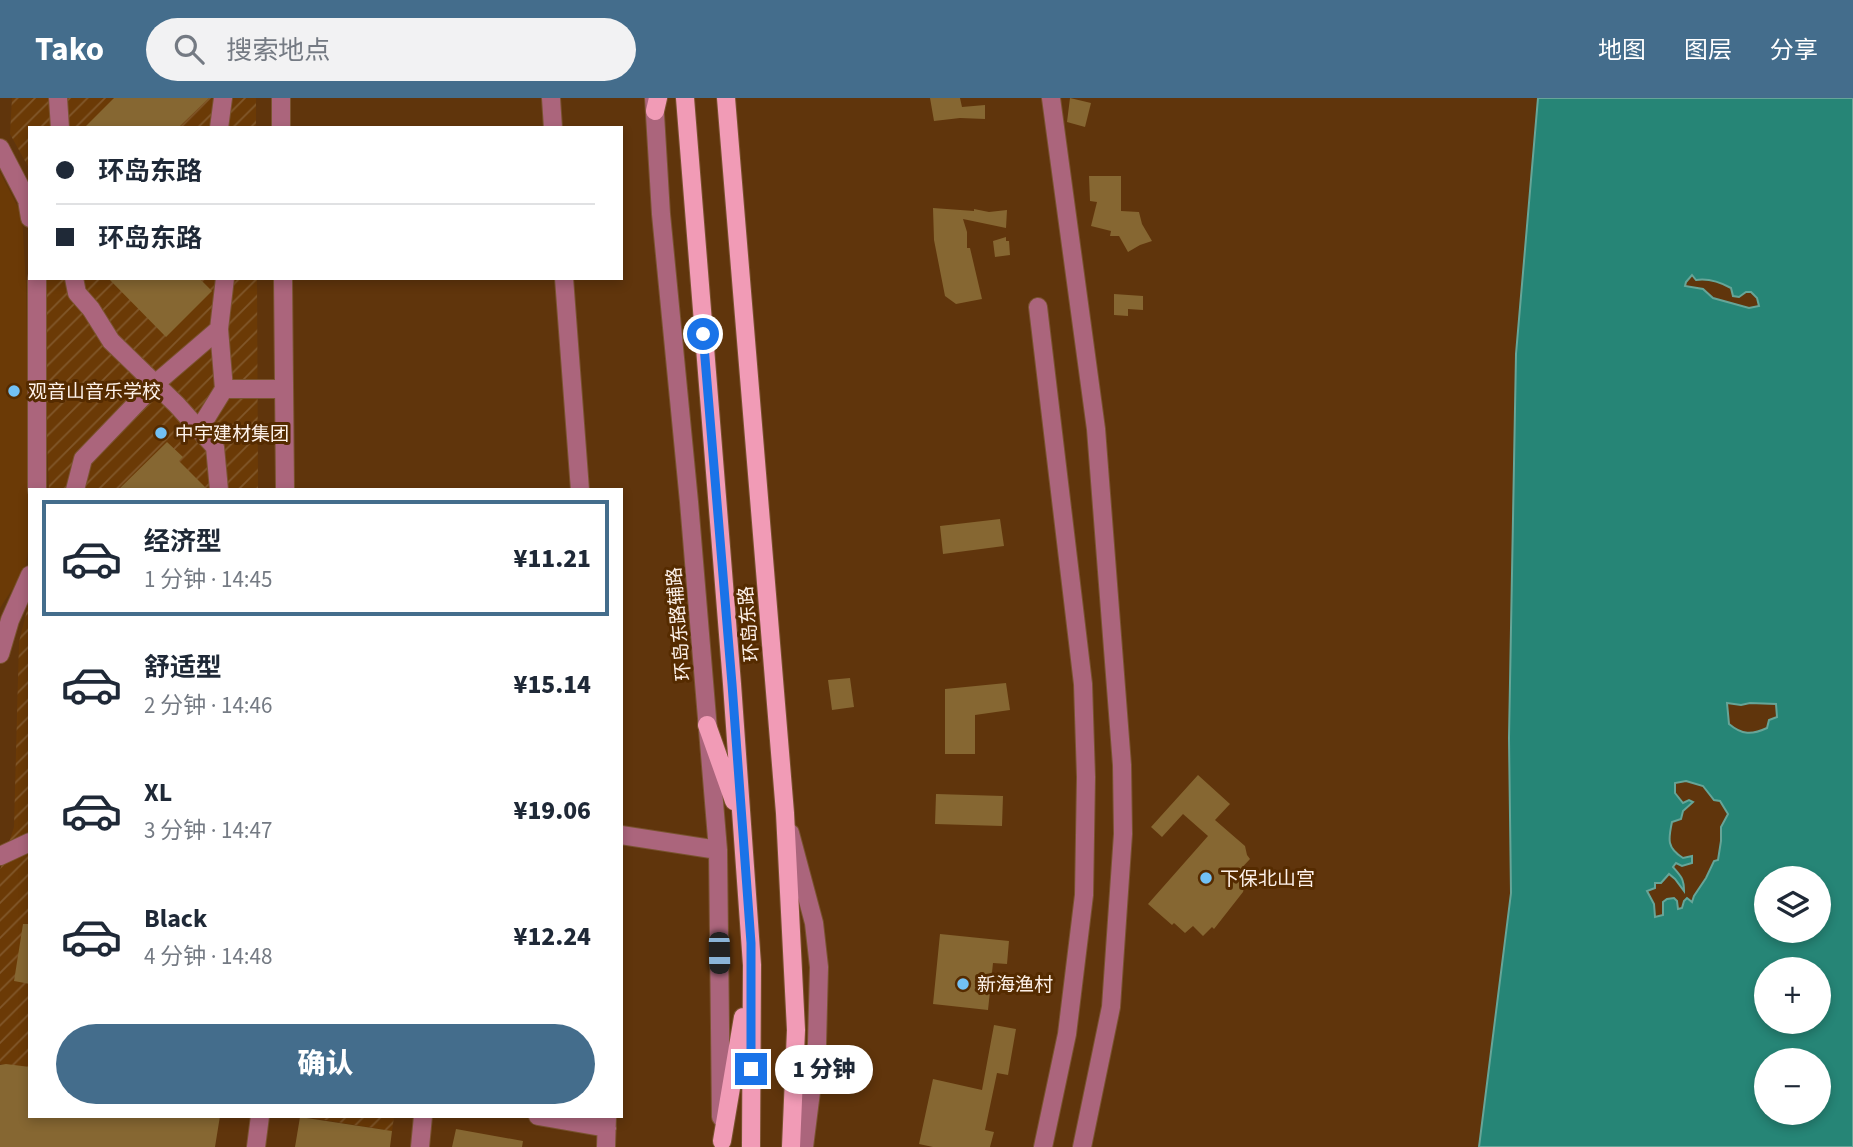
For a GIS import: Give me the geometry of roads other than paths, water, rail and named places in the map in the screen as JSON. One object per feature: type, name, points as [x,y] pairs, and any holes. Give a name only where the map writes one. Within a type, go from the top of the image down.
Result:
[{"type":"main road","name":"环岛东路","points":[[685,98],[752,965],[751,1147]]},
{"type":"main road","name":"环岛东路","points":[[726,98],[785,813],[796,1030],[791,1147]]},
{"type":"main road","points":[[707,725],[742,822]]},
{"type":"main road","points":[[721,1144],[752,965]]},
{"type":"street","points":[[58,98],[60,126]]},
{"type":"street","points":[[219,126],[223,98]]},
{"type":"street","points":[[281,98],[281,126]]},
{"type":"street","points":[[551,98],[553,126]]},
{"type":"street","points":[[1051,98],[1096,429],[1122,765],[1123,834],[1111,1007],[1082,1147]]},
{"type":"street","name":"环岛东路辅路","points":[[656,102],[662,214],[718,850],[721,1144]]},
{"type":"street","points":[[0,148],[28,206]]},
{"type":"street","points":[[37,280],[37,488]]},
{"type":"street","points":[[74,280],[77,293],[91,309],[111,341],[177,405],[215,447],[219,488]]},
{"type":"street","points":[[194,424],[203,423],[224,389],[219,329],[225,280]]},
{"type":"street","points":[[283,280],[285,488]]},
{"type":"street","points":[[565,280],[580,488]]},
{"type":"street","points":[[1038,307],[1083,684],[1086,777],[1084,895],[1067,1034],[1043,1147]]},
{"type":"street","points":[[76,488],[83,459],[155,384],[219,329]]},
{"type":"street","points":[[224,389],[284,389]]},
{"type":"street","points":[[0,654],[10,620],[28,580]]},
{"type":"street","points":[[785,813],[814,923],[819,967],[817,1044],[804,1147]]},
{"type":"street","points":[[623,835],[718,850]]},
{"type":"street","points":[[0,856],[28,843]]},
{"type":"street","points":[[256,1147],[260,1118]]},
{"type":"street","points":[[420,1147],[423,1118]]},
{"type":"street","points":[[561,1118],[607,1122],[606,1147]]},
{"type":"water","points":[[1538,98],[1853,98],[1853,1147],[1479,1147],[1511,893],[1509,738],[1516,354]],"holes":[[[1692,275],[1696,280],[1719,282],[1731,288],[1733,296],[1739,297],[1751,292],[1757,298],[1759,306],[1749,308],[1713,298],[1703,289],[1685,286]],[[1727,703],[1776,704],[1777,717],[1769,720],[1767,728],[1747,733],[1729,724]],[[1686,781],[1703,786],[1714,800],[1720,801],[1728,814],[1721,827],[1718,860],[1714,861],[1692,902],[1687,898],[1682,908],[1678,909],[1674,898],[1667,899],[1663,902],[1663,915],[1655,917],[1654,904],[1647,891],[1655,888],[1655,883],[1661,883],[1669,874],[1684,891],[1682,878],[1673,867],[1676,863],[1682,866],[1692,863],[1692,856],[1683,858],[1674,851],[1670,843],[1672,822],[1681,819],[1683,811],[1693,802],[1689,800],[1683,803],[1675,793],[1675,783]]]},
{"type":"place","name":"观音山音乐学校","points":[[14,391]]},
{"type":"place","name":"中宇建材集团","points":[[161,433]]},
{"type":"place","name":"下保北山宫","points":[[1206,878]]},
{"type":"place","name":"新海渔村","points":[[963,984]]}]
